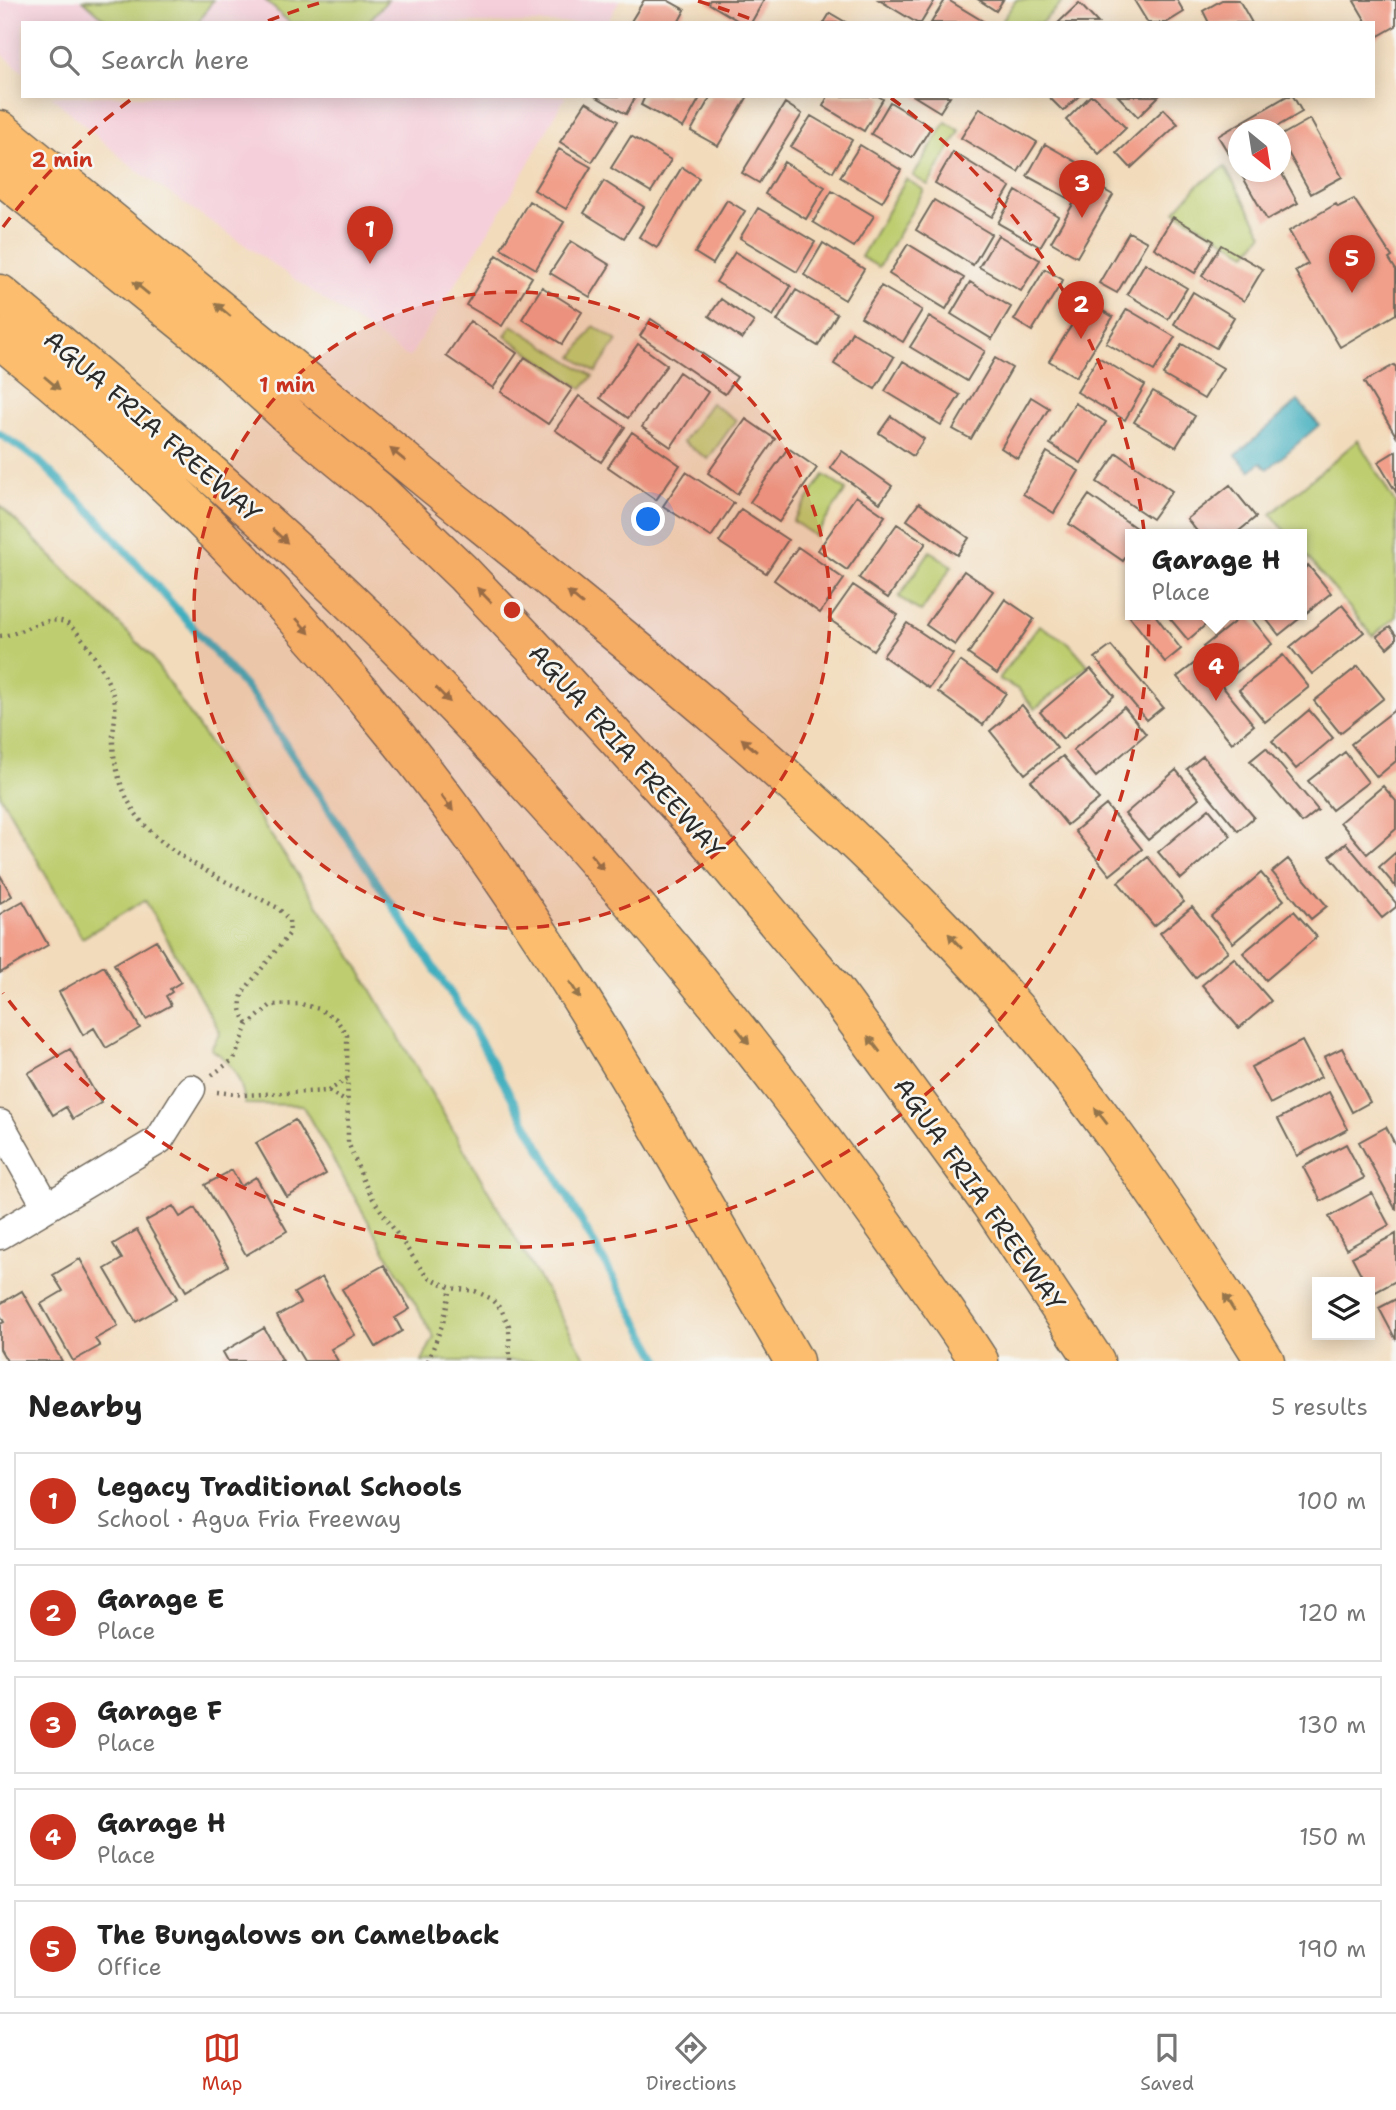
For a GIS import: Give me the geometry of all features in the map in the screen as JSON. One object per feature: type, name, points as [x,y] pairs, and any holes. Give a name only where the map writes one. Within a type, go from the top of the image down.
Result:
[{"type":"highway","points":[[0,130],[318,391],[542,570],[836,822],[947,932],[1003,994],[1050,1052],[1160,1197],[1265,1361]]},
{"type":"highway","name":"AGUA FRIA FREEWAY","points":[[0,174],[213,346],[303,429],[377,490],[463,573],[536,650],[692,821],[833,989],[990,1203],[1095,1361]]},
{"type":"highway","name":"AGUA FRIA FREEWAY","points":[[0,294],[227,487],[408,659],[540,797],[751,1046],[843,1167],[979,1361]]},
{"type":"highway","points":[[0,339],[132,454],[229,546],[288,609],[394,733],[511,893],[578,994],[794,1361]]},
{"type":"street","points":[[0,1235],[159,1140],[191,1089]]},
{"type":"street","points":[[0,1124],[47,1207]]},
{"type":"path","points":[[0,636],[17,633],[50,620],[63,621],[73,626],[83,639],[114,698],[113,738],[116,761],[122,788],[134,811],[151,832],[170,849],[278,908],[289,920],[290,933],[243,992],[240,1012],[248,1025]]},
{"type":"path","points":[[191,1089],[234,1059],[248,1025],[271,1005],[301,1004],[319,1009],[335,1019],[346,1035],[348,1142],[373,1199],[426,1276],[452,1287],[475,1290],[490,1298],[501,1310],[509,1326],[510,1361]]},
{"type":"path","points":[[191,1089],[244,1096],[328,1091],[347,1079]]},
{"type":"path","points":[[328,1091],[347,1102]]},
{"type":"path","points":[[429,1361],[452,1287]]},
{"type":"shaded area","points":[[0,0],[620,0],[608,21],[21,21],[21,70],[0,52]]},
{"type":"shaded area","points":[[53,98],[565,98],[508,200],[409,358],[133,168]]},
{"type":"green space","points":[[83,0],[213,0],[199,21],[107,21]]},
{"type":"green space","points":[[265,0],[388,0],[369,21],[288,21]]},
{"type":"green space","points":[[1016,0],[1065,0],[1043,21],[1002,21]]},
{"type":"green space","points":[[946,122],[960,131],[928,185],[913,176]]},
{"type":"green space","points":[[1225,167],[1228,182],[1234,182],[1263,234],[1247,253],[1175,211],[1198,185]]},
{"type":"green space","points":[[906,179],[924,190],[879,267],[861,257]]},
{"type":"green space","points":[[512,325],[593,376],[582,389],[505,336]]},
{"type":"green space","points":[[594,326],[617,341],[596,372],[573,357]]},
{"type":"green space","points":[[711,403],[736,420],[708,459],[683,442]]},
{"type":"green space","points":[[1358,440],[1396,505],[1396,617],[1373,636],[1307,557],[1307,529],[1283,529],[1271,514]]},
{"type":"green space","points":[[824,475],[846,490],[815,536],[793,521]]},
{"type":"green space","points":[[0,505],[150,655],[350,953],[587,1361],[422,1361],[434,1337],[302,1105],[245,1104],[235,1072],[211,1049],[220,1032],[145,900],[82,938],[0,795]]},
{"type":"green space","points":[[930,551],[952,566],[921,612],[899,597]]},
{"type":"green space","points":[[1039,625],[1069,643],[1088,665],[1035,709],[1019,690],[999,679]]},
{"type":"water","points":[[1298,401],[1319,425],[1268,469],[1261,462],[1250,471],[1236,455]]},
{"type":"building","points":[[644,0],[667,0],[685,10],[679,21],[631,21]]},
{"type":"building","points":[[710,0],[764,0],[752,21],[739,21],[708,3]]},
{"type":"building","points":[[879,0],[935,0],[922,21],[914,21]]},
{"type":"building","points":[[945,0],[948,0],[983,21],[932,21]]},
{"type":"building","points":[[979,0],[1003,0],[996,11]]},
{"type":"building","points":[[1134,0],[1177,0],[1184,12],[1169,21],[1147,21]]},
{"type":"building","points":[[1222,0],[1239,0],[1251,21],[1208,21],[1203,11]]},
{"type":"building","points":[[1396,0],[1396,26],[1375,38],[1375,21],[1366,21],[1354,1]]},
{"type":"building","points":[[1079,3],[1096,21],[1060,21]]},
{"type":"building","points":[[830,13],[844,21],[825,21]]},
{"type":"building","points":[[598,98],[635,98],[626,114]]},
{"type":"building","points":[[644,98],[700,98],[683,128],[641,105]]},
{"type":"building","points":[[710,98],[747,98],[718,146],[691,131]]},
{"type":"building","points":[[827,98],[883,99],[864,131],[823,106]]},
{"type":"building","points":[[917,98],[949,98],[940,112]]},
{"type":"building","points":[[1050,98],[1077,98],[1063,111]]},
{"type":"building","points":[[1088,98],[1096,98],[1126,128],[1099,154],[1066,120]]},
{"type":"building","points":[[1120,98],[1157,98],[1138,117]]},
{"type":"building","points":[[1284,98],[1294,98],[1302,112],[1290,119],[1247,119]]},
{"type":"building","points":[[586,102],[618,121],[592,162],[560,142]]},
{"type":"building","points":[[890,102],[931,127],[912,158],[871,134]]},
{"type":"building","points":[[785,103],[802,114],[759,183],[742,173]]},
{"type":"building","points":[[980,108],[1037,142],[1018,172],[961,138]]},
{"type":"building","points":[[1164,109],[1178,124],[1131,168],[1117,153]]},
{"type":"building","points":[[811,116],[852,140],[833,172],[791,147]]},
{"type":"building","points":[[1310,119],[1342,177],[1311,194],[1291,158],[1291,130]]},
{"type":"building","points":[[1228,130],[1228,152],[1218,136]]},
{"type":"building","points":[[631,136],[671,160],[651,192],[611,168]]},
{"type":"building","points":[[1045,144],[1087,168],[1069,199],[1027,176]]},
{"type":"building","points":[[860,145],[901,170],[882,202],[840,177]]},
{"type":"building","points":[[559,149],[591,167],[566,209],[534,190]]},
{"type":"building","points":[[953,152],[1010,187],[992,217],[935,183]]},
{"type":"building","points":[[784,162],[825,187],[806,219],[765,194]]},
{"type":"building","points":[[682,167],[699,178],[657,248],[639,237]]},
{"type":"building","points":[[1087,180],[1113,195],[1077,257],[1051,242]]},
{"type":"building","points":[[604,181],[644,207],[624,238],[584,213]]},
{"type":"building","points":[[1246,182],[1286,182],[1298,203],[1267,220]]},
{"type":"building","points":[[832,191],[874,216],[854,247],[813,222]]},
{"type":"building","points":[[1016,191],[1058,216],[1040,247],[998,223]]},
{"type":"building","points":[[1354,199],[1392,257],[1389,259],[1396,270],[1396,314],[1340,347],[1295,271],[1308,264],[1289,231],[1336,204],[1338,207]]},
{"type":"building","points":[[727,200],[745,211],[713,264],[695,253]]},
{"type":"building","points":[[934,200],[991,234],[973,265],[916,230]]},
{"type":"building","points":[[529,201],[564,222],[536,269],[501,248]]},
{"type":"building","points":[[758,208],[815,242],[797,272],[740,238]]},
{"type":"building","points":[[1173,217],[1214,241],[1195,273],[1154,248]]},
{"type":"building","points":[[1129,232],[1147,242],[1117,293],[1099,283]]},
{"type":"building","points":[[998,235],[1040,260],[1021,291],[979,267]]},
{"type":"building","points":[[571,241],[610,265],[590,297],[550,273]]},
{"type":"building","points":[[823,243],[864,269],[845,300],[804,275]]},
{"type":"building","points":[[908,244],[964,278],[946,309],[889,274]]},
{"type":"building","points":[[1221,245],[1263,269],[1244,301],[1202,276]]},
{"type":"building","points":[[735,252],[791,286],[773,316],[716,282]]},
{"type":"building","points":[[497,255],[532,277],[502,326],[466,305]]},
{"type":"building","points":[[1145,263],[1187,288],[1168,319],[1127,294]]},
{"type":"building","points":[[1045,269],[1063,280],[1032,331],[1014,320]]},
{"type":"building","points":[[970,282],[1011,307],[992,339],[951,314]]},
{"type":"building","points":[[881,286],[922,310],[903,342],[861,317]]},
{"type":"building","points":[[542,287],[582,312],[562,344],[522,319]]},
{"type":"building","points":[[796,290],[837,314],[818,346],[777,321]]},
{"type":"building","points":[[1193,292],[1234,317],[1216,348],[1174,324]]},
{"type":"building","points":[[721,299],[754,322],[742,339],[709,316]]},
{"type":"building","points":[[1087,301],[1113,317],[1076,377],[1049,361]]},
{"type":"building","points":[[1127,309],[1175,337],[1154,371],[1106,343]]},
{"type":"building","points":[[929,317],[985,351],[967,381],[910,347]]},
{"type":"building","points":[[651,319],[737,377],[725,394],[640,336]]},
{"type":"building","points":[[470,321],[517,353],[493,388],[446,356]]},
{"type":"building","points":[[852,332],[894,357],[875,389],[834,364]]},
{"type":"building","points":[[638,344],[667,365],[628,418],[600,398]]},
{"type":"building","points":[[1182,344],[1223,368],[1204,399],[1163,375]]},
{"type":"building","points":[[525,357],[572,389],[548,424],[501,392]]},
{"type":"building","points":[[1098,357],[1145,385],[1125,420],[1077,392]]},
{"type":"building","points":[[995,358],[1012,368],[971,439],[953,429]]},
{"type":"building","points":[[903,361],[960,395],[941,425],[885,391]]},
{"type":"building","points":[[1394,365],[1396,367],[1396,436],[1364,382]]},
{"type":"building","points":[[679,372],[708,392],[671,447],[642,427]]},
{"type":"building","points":[[1153,391],[1195,416],[1176,447],[1134,422]]},
{"type":"building","points":[[579,396],[625,427],[601,462],[555,430]]},
{"type":"building","points":[[1031,397],[1049,408],[1018,459],[1001,448]]},
{"type":"building","points":[[1075,403],[1106,422],[1081,463],[1050,444]]},
{"type":"building","points":[[891,416],[924,439],[913,456],[879,433]]},
{"type":"building","points":[[746,419],[775,439],[737,494],[708,473]]},
{"type":"building","points":[[632,432],[680,465],[656,500],[608,467]]},
{"type":"building","points":[[788,448],[817,468],[779,522],[750,502]]},
{"type":"building","points":[[842,451],[892,486],[880,503],[830,468]]},
{"type":"building","points":[[1396,451],[1396,492],[1378,462]]},
{"type":"building","points":[[1047,452],[1079,471],[1054,513],[1023,494]]},
{"type":"building","points":[[1117,453],[1172,491],[1152,519],[1097,482]]},
{"type":"building","points":[[686,472],[734,503],[711,537],[663,506]]},
{"type":"building","points":[[1230,485],[1256,517],[1241,529],[1195,529],[1187,519]]},
{"type":"building","points":[[1089,495],[1137,529],[1125,529],[1123,561],[1069,524]]},
{"type":"building","points":[[856,496],[885,516],[847,570],[818,550]]},
{"type":"building","points":[[919,503],[969,538],[957,555],[907,520]]},
{"type":"building","points":[[741,509],[788,540],[766,573],[719,542]]},
{"type":"building","points":[[897,524],[926,543],[888,598],[859,578]]},
{"type":"building","points":[[798,547],[844,579],[820,613],[774,580]]},
{"type":"building","points":[[1307,566],[1331,593],[1307,612]]},
{"type":"building","points":[[964,571],[993,591],[955,645],[926,625]]},
{"type":"building","points":[[853,585],[898,615],[873,650],[829,619]]},
{"type":"building","points":[[1005,599],[1034,619],[997,674],[968,654]]},
{"type":"building","points":[[1342,605],[1364,632],[1312,674],[1290,647]]},
{"type":"building","points":[[1132,620],[1159,620],[1181,649],[1165,662]]},
{"type":"building","points":[[1171,620],[1211,620],[1188,640]]},
{"type":"building","points":[[1237,620],[1253,620],[1272,644],[1229,678],[1203,647]]},
{"type":"building","points":[[1267,620],[1298,620],[1279,635]]},
{"type":"building","points":[[907,623],[953,654],[929,688],[883,656]]},
{"type":"building","points":[[1390,627],[1396,640],[1387,648],[1377,636]]},
{"type":"building","points":[[1111,646],[1163,707],[1147,720],[1095,658]]},
{"type":"building","points":[[1283,655],[1309,687],[1265,722],[1239,690]]},
{"type":"building","points":[[1200,659],[1254,725],[1232,743],[1177,677]]},
{"type":"building","points":[[960,661],[1006,693],[983,725],[938,692]]},
{"type":"building","points":[[1358,666],[1384,698],[1340,733],[1314,701]]},
{"type":"building","points":[[1091,669],[1114,696],[1063,739],[1040,712]]},
{"type":"building","points":[[1022,705],[1057,748],[1025,774],[990,731]]},
{"type":"building","points":[[1124,707],[1146,734],[1096,777],[1073,750]]},
{"type":"building","points":[[1396,709],[1396,761],[1377,777],[1351,744]]},
{"type":"building","points":[[1309,710],[1333,738],[1296,769],[1272,741]]},
{"type":"building","points":[[1266,748],[1318,810],[1302,823],[1250,761]]},
{"type":"building","points":[[1345,752],[1368,782],[1332,810],[1308,781]]},
{"type":"building","points":[[1063,756],[1099,799],[1067,825],[1031,781]]},
{"type":"building","points":[[1203,756],[1254,817],[1238,831],[1187,769]]},
{"type":"building","points":[[1176,770],[1199,798],[1148,840],[1125,814]]},
{"type":"building","points":[[1383,786],[1396,801],[1396,829],[1367,854],[1340,822]]},
{"type":"building","points":[[1106,805],[1142,849],[1110,875],[1075,831]]},
{"type":"building","points":[[1209,809],[1231,836],[1181,879],[1158,852]]},
{"type":"building","points":[[1346,843],[1396,903],[1396,907],[1382,918],[1330,856]]},
{"type":"building","points":[[1396,852],[1396,887],[1379,867]]},
{"type":"building","points":[[1148,857],[1184,902],[1154,926],[1118,882]]},
{"type":"building","points":[[1288,859],[1327,906],[1311,919],[1272,872]]},
{"type":"building","points":[[1261,873],[1284,900],[1233,943],[1211,916]]},
{"type":"building","points":[[0,875],[12,896],[0,903]]},
{"type":"building","points":[[23,901],[48,945],[0,973],[0,914]]},
{"type":"building","points":[[1192,907],[1228,951],[1195,978],[1160,933]]},
{"type":"building","points":[[1294,911],[1317,937],[1266,980],[1243,953]]},
{"type":"building","points":[[156,940],[181,982],[170,989],[172,992],[166,996],[171,1005],[146,1019],[114,964]]},
{"type":"building","points":[[1234,958],[1271,1001],[1239,1028],[1202,985]]},
{"type":"building","points":[[104,966],[140,1028],[106,1048],[94,1028],[83,1035],[59,992]]},
{"type":"building","points":[[1302,1041],[1321,1077],[1270,1104],[1251,1067]]},
{"type":"building","points":[[1342,1048],[1370,1102],[1352,1112],[1324,1057]]},
{"type":"building","points":[[70,1049],[101,1103],[73,1119],[66,1107],[53,1115],[28,1073]]},
{"type":"building","points":[[1329,1092],[1348,1129],[1297,1156],[1278,1119]]},
{"type":"building","points":[[295,1120],[326,1174],[287,1197],[256,1143]]},
{"type":"building","points":[[1386,1127],[1396,1146],[1396,1210],[1359,1142]]},
{"type":"building","points":[[1346,1144],[1364,1178],[1321,1201],[1303,1167]]},
{"type":"building","points":[[232,1170],[241,1186],[256,1177],[287,1231],[246,1255],[205,1185]]},
{"type":"building","points":[[1372,1193],[1389,1225],[1346,1249],[1329,1217]]},
{"type":"building","points":[[173,1206],[180,1217],[195,1208],[228,1266],[186,1291],[146,1221]]},
{"type":"building","points":[[137,1230],[177,1298],[136,1322],[105,1269],[122,1259],[113,1244]]},
{"type":"building","points":[[1396,1234],[1396,1281],[1375,1292],[1375,1277],[1362,1277],[1352,1257]]},
{"type":"building","points":[[80,1259],[118,1326],[95,1339],[100,1346],[73,1361],[41,1304],[63,1291],[53,1275]]},
{"type":"building","points":[[384,1265],[410,1309],[395,1318],[402,1331],[376,1347],[342,1289]]},
{"type":"building","points":[[322,1277],[355,1335],[331,1349],[338,1361],[304,1361],[277,1316],[300,1303],[294,1293]]},
{"type":"building","points":[[22,1291],[62,1361],[7,1361],[0,1349],[0,1324],[4,1322],[0,1315],[0,1304]]},
{"type":"building","points":[[1396,1299],[1396,1340],[1379,1308]]},
{"type":"building","points":[[264,1328],[283,1361],[228,1361],[223,1352]]},
{"type":"waterway","points":[[0,434],[37,459],[96,517],[254,697],[467,1018],[660,1361]]},
{"type":"place","name":"Garage F","points":[[1082,218]]},
{"type":"place","name":"Legacy Traditional Schools","points":[[370,264]]},
{"type":"place","name":"The Bungalows on Camelback","points":[[1352,293]]},
{"type":"place","name":"Garage E","points":[[1081,339]]},
{"type":"place","name":"Garage H","points":[[1216,701]]}]
